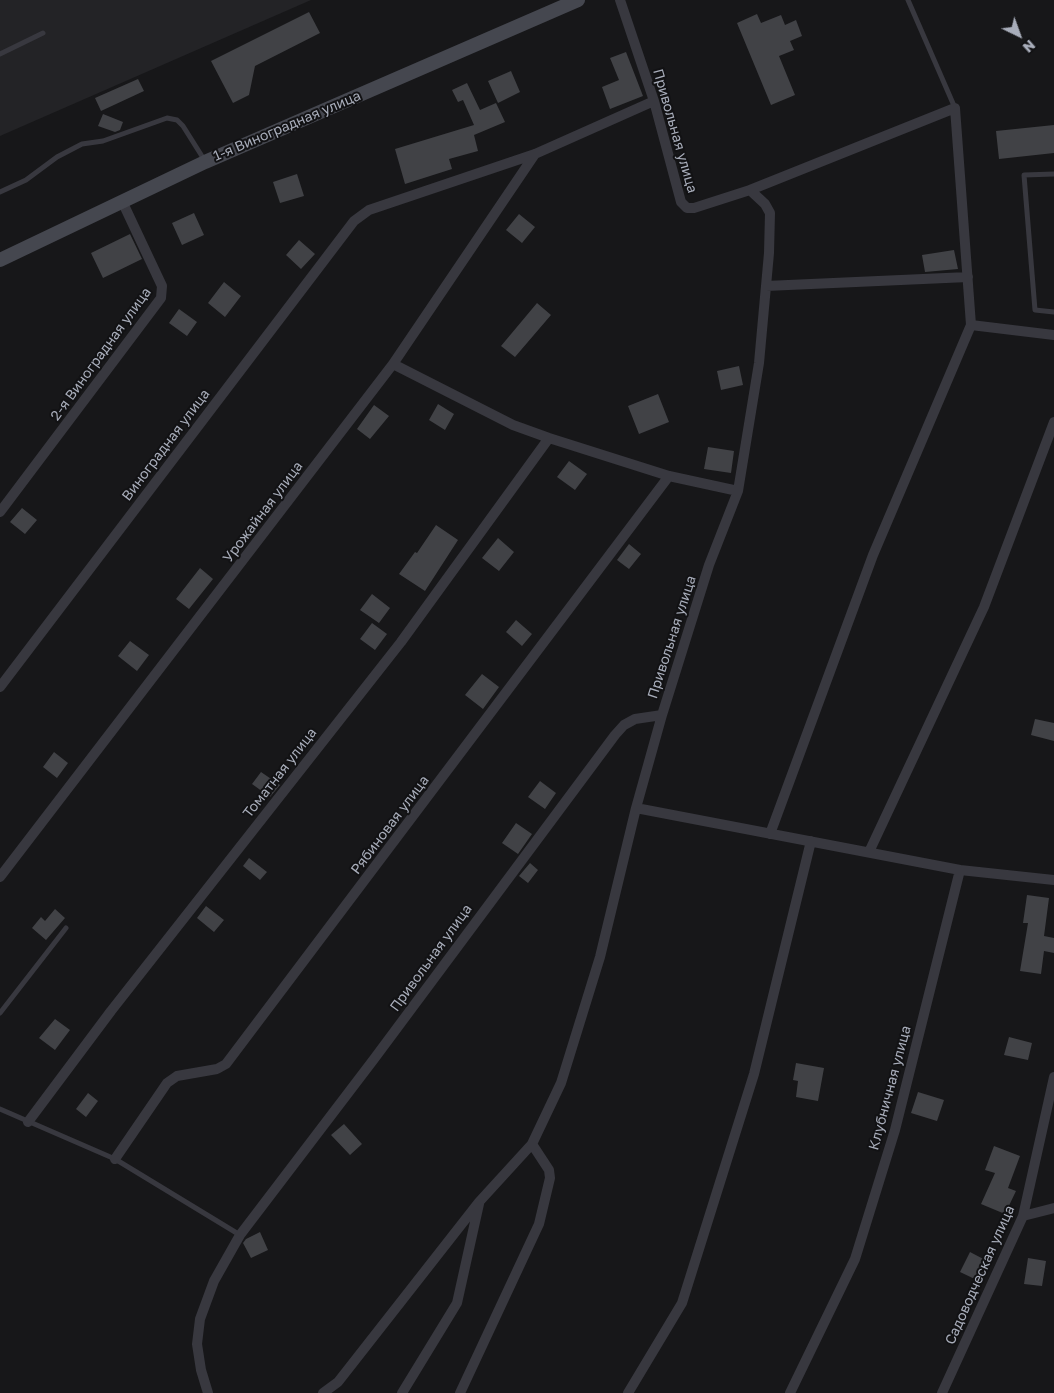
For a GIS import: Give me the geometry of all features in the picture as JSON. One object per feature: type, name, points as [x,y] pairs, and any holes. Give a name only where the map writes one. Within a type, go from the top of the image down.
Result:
[{"type":"main road","name":"1-я Виноградная улица","points":[[0,260],[205,162],[578,0]]},
{"type":"street","name":"Привольная улица","points":[[208,1393],[200,1370],[197,1344],[200,1319],[214,1281],[240,1235],[374,1059],[615,735],[624,725],[635,719],[662,715],[709,565],[738,491],[760,363],[770,212],[765,204],[750,190],[703,206],[687,208],[678,196],[654,102],[620,0]]},
{"type":"street","points":[[535,154],[654,102]]},
{"type":"street","points":[[750,190],[955,108],[972,326],[873,556],[770,834]]},
{"type":"street","name":"Виноградная улица","points":[[0,687],[354,221],[369,210],[535,154]]},
{"type":"street","name":"Урожайная улица","points":[[0,877],[393,364],[535,154]]},
{"type":"street","name":"2-я Виноградная улица","points":[[0,512],[161,298],[162,286],[122,201]]},
{"type":"street","points":[[766,286],[968,277]]},
{"type":"street","points":[[972,326],[1054,335]]},
{"type":"street","points":[[393,364],[513,425],[669,476],[738,491]]},
{"type":"street","points":[[869,852],[984,607],[1054,422]]},
{"type":"street","name":"Томатная улица","points":[[28,1122],[111,1011],[401,642],[549,438]]},
{"type":"street","name":"Рябиновая улица","points":[[115,1159],[167,1083],[177,1076],[217,1070],[226,1064],[669,476]]},
{"type":"street","points":[[323,1393],[338,1382],[479,1202],[532,1144],[561,1083],[595,975],[636,808],[662,715]]},
{"type":"street","points":[[636,808],[960,870],[1054,880]]},
{"type":"street","points":[[628,1393],[682,1303],[754,1074],[811,841]]},
{"type":"street","name":"Клубничная улица","points":[[790,1393],[855,1259],[895,1130],[960,870]]},
{"type":"street","name":"Садоводческая улица","points":[[942,1393],[1023,1216],[1054,1077]]},
{"type":"street","points":[[460,1393],[539,1224],[550,1178],[549,1170],[532,1144]]},
{"type":"street","points":[[402,1393],[457,1303],[479,1202]]},
{"type":"street","points":[[1023,1216],[1054,1208]]},
{"type":"lane","points":[[908,0],[955,108]]},
{"type":"lane","points":[[0,54],[43,33]]},
{"type":"lane","points":[[0,192],[26,180],[57,157],[82,144],[103,142],[167,118],[177,120],[183,126],[205,162]]},
{"type":"lane","points":[[1054,174],[1024,175],[1035,310],[1054,312]]},
{"type":"lane","points":[[0,1013],[66,928]]},
{"type":"lane","points":[[0,1109],[115,1159],[240,1235]]},
{"type":"shaded area","points":[[0,0],[311,0],[0,136]]},
{"type":"building","points":[[309,12],[320,33],[255,66],[249,95],[233,103],[211,61]]},
{"type":"building","points":[[757,14],[761,23],[781,15],[785,25],[796,20],[802,36],[790,41],[794,50],[779,56],[795,95],[771,105],[737,23]]},
{"type":"building","points":[[626,52],[643,96],[610,109],[602,87],[619,80],[610,58]]},
{"type":"building","points":[[511,71],[520,92],[498,103],[488,81]]},
{"type":"building","points":[[138,79],[144,91],[101,111],[95,98]]},
{"type":"building","points":[[467,83],[480,110],[496,103],[505,122],[474,135],[478,151],[449,159],[452,169],[405,184],[395,149],[474,125],[463,100],[458,102],[452,90]]},
{"type":"building","points":[[103,114],[123,122],[120,130],[115,132],[98,126]]},
{"type":"building","points":[[1054,125],[1054,153],[999,159],[996,131]]},
{"type":"building","points":[[297,174],[304,196],[280,203],[273,182]]},
{"type":"building","points":[[194,213],[204,235],[182,245],[172,223]]},
{"type":"building","points":[[519,214],[535,227],[522,243],[506,230]]},
{"type":"building","points":[[130,234],[142,259],[103,278],[91,253]]},
{"type":"building","points":[[299,240],[315,254],[301,269],[286,255]]},
{"type":"building","points":[[954,250],[958,269],[925,272],[922,255]]},
{"type":"building","points":[[224,282],[241,296],[225,317],[208,303]]},
{"type":"building","points":[[537,303],[551,315],[515,357],[501,346]]},
{"type":"building","points":[[179,309],[197,322],[187,336],[169,323]]},
{"type":"building","points":[[739,366],[743,385],[721,390],[717,371]]},
{"type":"building","points":[[658,394],[669,422],[639,434],[628,406]]},
{"type":"building","points":[[438,404],[454,414],[445,430],[429,420]]},
{"type":"building","points":[[374,405],[389,416],[370,439],[357,429]]},
{"type":"building","points":[[708,447],[734,451],[731,473],[704,469]]},
{"type":"building","points":[[569,461],[587,474],[575,490],[557,477]]},
{"type":"building","points":[[22,508],[37,520],[25,534],[10,522]]},
{"type":"building","points":[[436,525],[458,540],[425,591],[399,574],[415,552],[417,553]]},
{"type":"building","points":[[498,538],[514,552],[499,571],[482,558]]},
{"type":"building","points":[[629,544],[641,554],[629,569],[617,560]]},
{"type":"building","points":[[200,568],[213,579],[189,609],[176,599]]},
{"type":"building","points":[[372,594],[390,608],[379,623],[360,610]]},
{"type":"building","points":[[516,620],[532,634],[522,646],[506,632]]},
{"type":"building","points":[[372,623],[387,634],[375,650],[360,639]]},
{"type":"building","points":[[130,641],[149,655],[137,671],[118,656]]},
{"type":"building","points":[[482,674],[499,687],[483,709],[465,695]]},
{"type":"building","points":[[1035,719],[1054,723],[1054,741],[1031,735]]},
{"type":"building","points":[[54,752],[68,763],[57,778],[43,767]]},
{"type":"building","points":[[261,772],[280,785],[270,797],[252,784]]},
{"type":"building","points":[[540,781],[556,793],[545,809],[528,797]]},
{"type":"building","points":[[516,823],[532,834],[518,854],[502,843]]},
{"type":"building","points":[[249,858],[267,872],[260,880],[243,866]]},
{"type":"building","points":[[530,863],[538,870],[528,883],[519,876]]},
{"type":"building","points":[[1027,895],[1049,898],[1044,936],[1054,938],[1054,953],[1044,951],[1041,974],[1020,971],[1028,923],[1023,923]]},
{"type":"building","points":[[206,906],[224,920],[214,932],[197,918]]},
{"type":"building","points":[[55,909],[65,918],[46,940],[32,928],[41,917],[45,921]]},
{"type":"building","points":[[55,1019],[70,1030],[55,1050],[39,1038]]},
{"type":"building","points":[[1009,1037],[1032,1043],[1028,1060],[1004,1055]]},
{"type":"building","points":[[796,1063],[824,1068],[818,1101],[796,1097],[798,1081],[793,1080]]},
{"type":"building","points":[[918,1092],[944,1100],[937,1121],[911,1113]]},
{"type":"building","points":[[88,1093],[98,1101],[86,1117],[76,1109]]},
{"type":"building","points":[[344,1124],[362,1144],[350,1155],[331,1135]]},
{"type":"building","points":[[994,1146],[1020,1156],[1008,1188],[1016,1191],[1005,1214],[981,1204],[995,1173],[985,1170]]},
{"type":"building","points":[[260,1232],[268,1250],[251,1258],[243,1243],[246,1239]]},
{"type":"building","points":[[970,1252],[991,1263],[981,1282],[960,1272]]},
{"type":"building","points":[[1028,1258],[1046,1261],[1042,1286],[1024,1284]]}]
